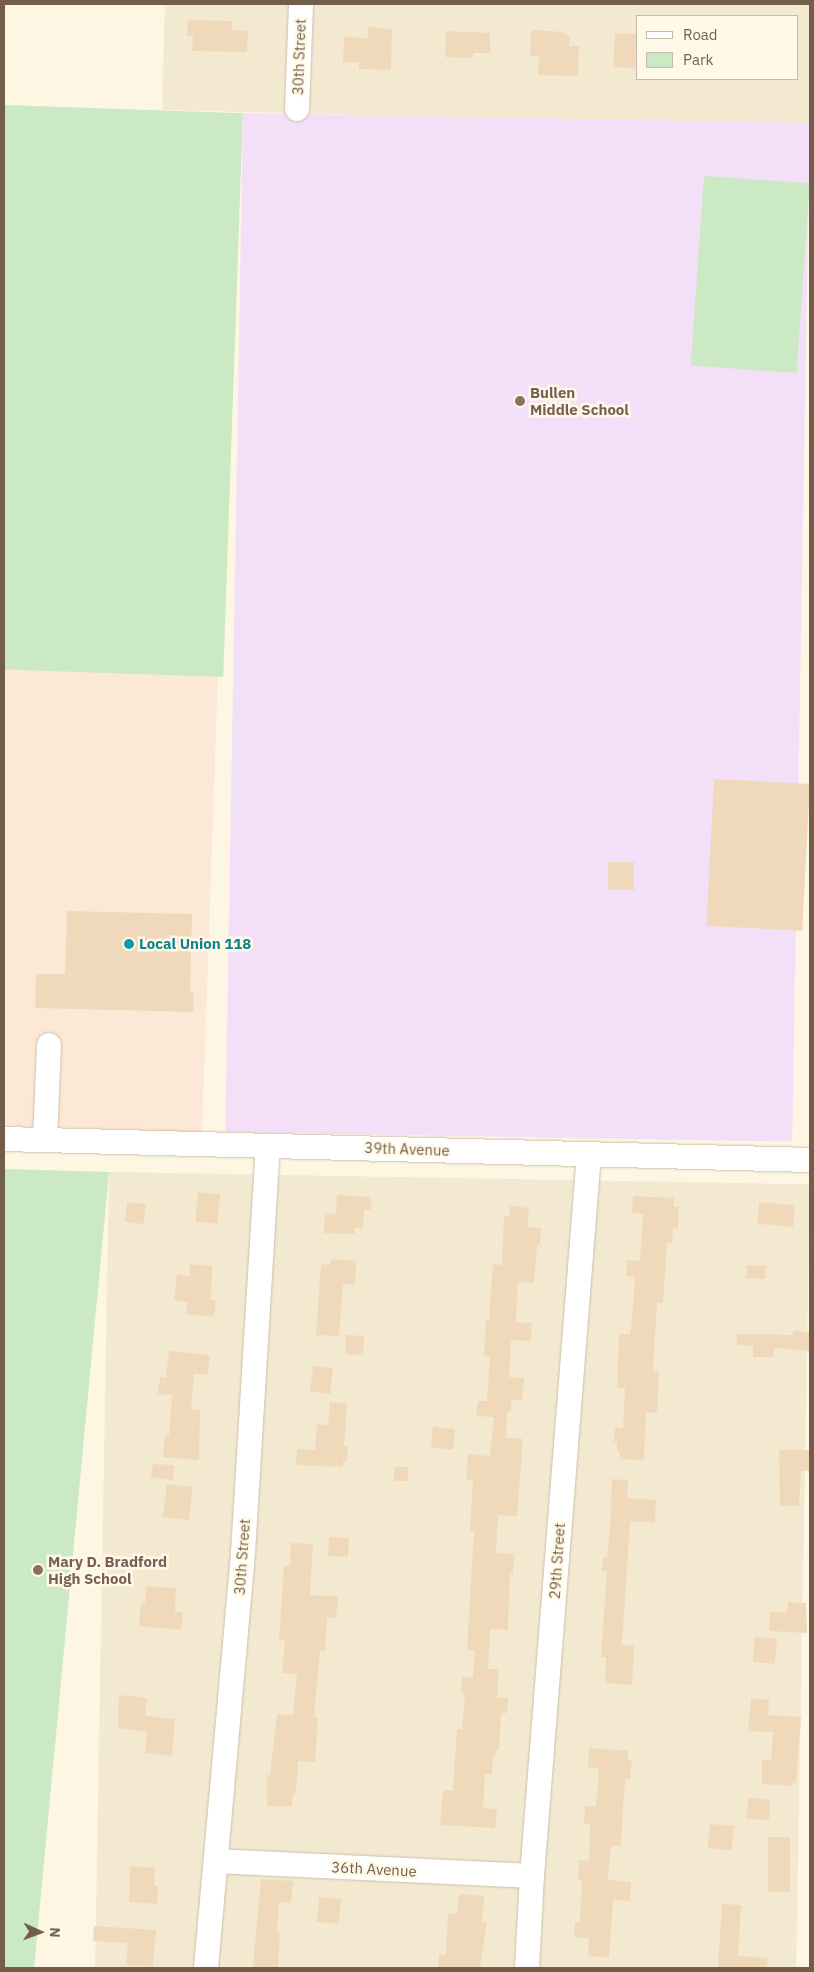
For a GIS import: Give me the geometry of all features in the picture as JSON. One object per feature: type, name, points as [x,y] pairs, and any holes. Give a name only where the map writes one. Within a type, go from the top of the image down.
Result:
[{"type":"street","name":"30th Street","points":[[297,109],[301,4]]},
{"type":"street","points":[[45,1140],[49,1045]]},
{"type":"street","name":"39th Avenue","points":[[4,1138],[810,1160]]},
{"type":"street","name":"30th Street","points":[[206,1968],[243,1553],[268,1146]]},
{"type":"street","name":"29th Street","points":[[527,1968],[532,1876],[589,1154]]},
{"type":"street","name":"36th Avenue","points":[[216,1861],[532,1876]]},
{"type":"shaded area","points":[[165,4],[810,4],[810,126],[162,110]]},
{"type":"shaded area","name":"Bullen Middle School","points":[[243,113],[810,123],[792,1142],[225,1132]]},
{"type":"shaded area","points":[[4,669],[218,676],[202,1132],[4,1125]]},
{"type":"shaded area","points":[[109,1172],[810,1184],[796,1968],[95,1968]]},
{"type":"green space","points":[[4,105],[243,113],[223,677],[4,669]]},
{"type":"green space","points":[[704,176],[810,183],[796,373],[691,366]]},
{"type":"green space","name":"Mary D. Bradford High School","points":[[4,1169],[109,1172],[34,1968],[4,1968]]},
{"type":"building","points":[[188,20],[232,21],[232,30],[248,31],[247,52],[192,51],[193,36],[187,36]]},
{"type":"building","points":[[368,26],[392,30],[391,70],[359,69],[359,62],[343,62],[344,37],[368,38]]},
{"type":"building","points":[[531,30],[564,32],[564,35],[570,35],[569,46],[579,46],[578,76],[538,75],[539,57],[530,56]]},
{"type":"building","points":[[446,31],[490,33],[490,53],[473,53],[473,58],[445,57]]},
{"type":"building","points":[[615,33],[636,34],[635,68],[613,67]]},
{"type":"building","points":[[714,779],[810,784],[802,931],[706,926]]},
{"type":"building","points":[[608,862],[634,862],[634,890],[608,890]]},
{"type":"building","name":"Local Union 118","points":[[67,911],[192,914],[190,993],[194,993],[193,1012],[35,1008],[36,974],[65,974]]},
{"type":"building","points":[[198,1192],[220,1194],[217,1224],[195,1222]]},
{"type":"building","points":[[337,1195],[371,1197],[371,1211],[364,1210],[363,1228],[355,1228],[354,1234],[324,1233],[325,1213],[336,1214]]},
{"type":"building","points":[[633,1196],[674,1198],[674,1207],[679,1207],[678,1229],[673,1228],[672,1243],[667,1243],[663,1303],[657,1302],[653,1371],[659,1372],[657,1413],[646,1412],[644,1460],[620,1459],[617,1442],[614,1442],[615,1427],[623,1428],[625,1388],[617,1388],[619,1334],[630,1334],[632,1320],[635,1277],[626,1276],[627,1260],[640,1261],[643,1214],[632,1213]]},
{"type":"building","points":[[127,1202],[146,1204],[144,1224],[125,1222]]},
{"type":"building","points":[[759,1202],[795,1205],[793,1227],[757,1224]]},
{"type":"building","points":[[510,1206],[529,1208],[527,1227],[541,1228],[540,1245],[537,1245],[534,1283],[518,1282],[516,1322],[532,1323],[531,1341],[511,1340],[509,1377],[524,1378],[522,1400],[511,1400],[511,1411],[507,1411],[506,1438],[523,1439],[517,1516],[498,1515],[496,1553],[514,1554],[513,1574],[510,1574],[508,1630],[490,1629],[488,1669],[499,1669],[497,1698],[508,1698],[507,1713],[501,1713],[499,1751],[496,1750],[496,1755],[493,1755],[492,1775],[485,1774],[483,1808],[497,1809],[495,1828],[440,1825],[443,1790],[453,1791],[457,1729],[462,1729],[465,1693],[461,1693],[462,1677],[473,1678],[475,1651],[467,1650],[474,1531],[470,1531],[473,1480],[466,1479],[468,1454],[490,1456],[494,1417],[476,1416],[478,1401],[487,1401],[490,1356],[484,1356],[486,1319],[489,1320],[493,1264],[502,1265],[504,1216],[509,1216]]},
{"type":"building","points":[[331,1259],[356,1261],[355,1285],[343,1284],[339,1336],[316,1335],[321,1264],[330,1265]]},
{"type":"building","points":[[190,1264],[212,1266],[211,1300],[216,1300],[214,1317],[186,1314],[187,1302],[174,1301],[177,1275],[189,1276]]},
{"type":"building","points":[[747,1265],[766,1266],[765,1279],[746,1278]]},
{"type":"building","points":[[793,1331],[810,1332],[810,1351],[774,1348],[774,1357],[753,1357],[753,1346],[737,1345],[737,1334],[793,1335]]},
{"type":"building","points":[[346,1335],[364,1336],[363,1355],[345,1354]]},
{"type":"building","points":[[169,1351],[210,1355],[208,1375],[194,1374],[191,1410],[200,1410],[199,1460],[163,1457],[165,1435],[169,1436],[172,1395],[158,1394],[160,1377],[166,1378]]},
{"type":"building","points":[[313,1366],[333,1368],[330,1394],[310,1392]]},
{"type":"building","points":[[330,1402],[347,1403],[344,1446],[348,1446],[347,1462],[343,1461],[343,1467],[296,1465],[297,1449],[315,1450],[317,1424],[328,1425]]},
{"type":"building","points":[[433,1427],[455,1429],[453,1450],[431,1448]]},
{"type":"building","points":[[779,1450],[810,1450],[810,1471],[801,1471],[799,1506],[780,1506]]},
{"type":"building","points":[[153,1464],[174,1465],[173,1480],[151,1477]]},
{"type":"building","points":[[394,1467],[408,1467],[408,1481],[394,1481]]},
{"type":"building","points":[[612,1479],[628,1480],[627,1498],[656,1500],[655,1523],[630,1521],[622,1645],[634,1646],[632,1685],[605,1683],[606,1657],[601,1657],[607,1571],[602,1571],[603,1557],[607,1558]]},
{"type":"building","points":[[167,1484],[193,1487],[189,1520],[163,1517]]},
{"type":"building","points":[[329,1537],[349,1538],[348,1557],[328,1556]]},
{"type":"building","points":[[291,1543],[313,1544],[310,1595],[338,1596],[336,1618],[327,1617],[325,1651],[320,1651],[314,1717],[318,1717],[315,1762],[298,1761],[296,1793],[293,1793],[292,1807],[267,1806],[267,1775],[270,1775],[277,1714],[293,1715],[297,1674],[282,1673],[285,1640],[279,1640],[284,1566],[290,1566]]},
{"type":"building","points":[[146,1586],[176,1588],[175,1611],[183,1612],[181,1630],[139,1626],[141,1604],[145,1604]]},
{"type":"building","points":[[788,1602],[806,1603],[807,1633],[769,1631],[770,1612],[787,1612]]},
{"type":"building","points":[[755,1637],[777,1639],[775,1664],[753,1662]]},
{"type":"building","points":[[119,1695],[147,1698],[145,1716],[175,1719],[172,1756],[145,1753],[147,1732],[118,1728]]},
{"type":"building","points":[[751,1698],[769,1700],[768,1715],[801,1717],[796,1782],[793,1782],[793,1786],[762,1784],[762,1760],[771,1760],[773,1732],[748,1731]]},
{"type":"building","points":[[589,1748],[628,1751],[628,1760],[632,1760],[630,1779],[626,1779],[624,1792],[621,1846],[611,1846],[608,1880],[631,1882],[630,1901],[613,1900],[609,1958],[588,1956],[589,1938],[574,1937],[575,1922],[580,1922],[582,1880],[578,1879],[579,1860],[589,1861],[590,1824],[584,1824],[585,1806],[596,1807],[599,1768],[588,1767]]},
{"type":"building","points":[[748,1798],[770,1799],[769,1820],[747,1819]]},
{"type":"building","points":[[710,1824],[734,1826],[732,1850],[708,1848]]},
{"type":"building","points":[[768,1837],[790,1837],[790,1892],[768,1892]]},
{"type":"building","points":[[130,1866],[155,1868],[154,1886],[158,1886],[157,1904],[129,1902]]},
{"type":"building","points":[[261,1879],[293,1881],[291,1903],[279,1902],[277,1932],[280,1932],[278,1968],[253,1967]]},
{"type":"building","points":[[459,1894],[484,1896],[482,1922],[487,1922],[480,1968],[438,1968],[439,1954],[446,1955],[448,1914],[457,1914]]},
{"type":"building","points":[[319,1897],[341,1899],[339,1924],[317,1922]]},
{"type":"building","points":[[722,1904],[741,1905],[738,1956],[768,1958],[767,1968],[718,1968]]},
{"type":"building","points":[[94,1926],[156,1930],[153,1967],[126,1965],[128,1943],[93,1941]]},
{"type":"place","name":"Bullen Middle School","points":[[520,401]]},
{"type":"place","name":"Local Union 118","points":[[129,944]]},
{"type":"place","name":"Mary D. Bradford High School","points":[[38,1570]]}]
